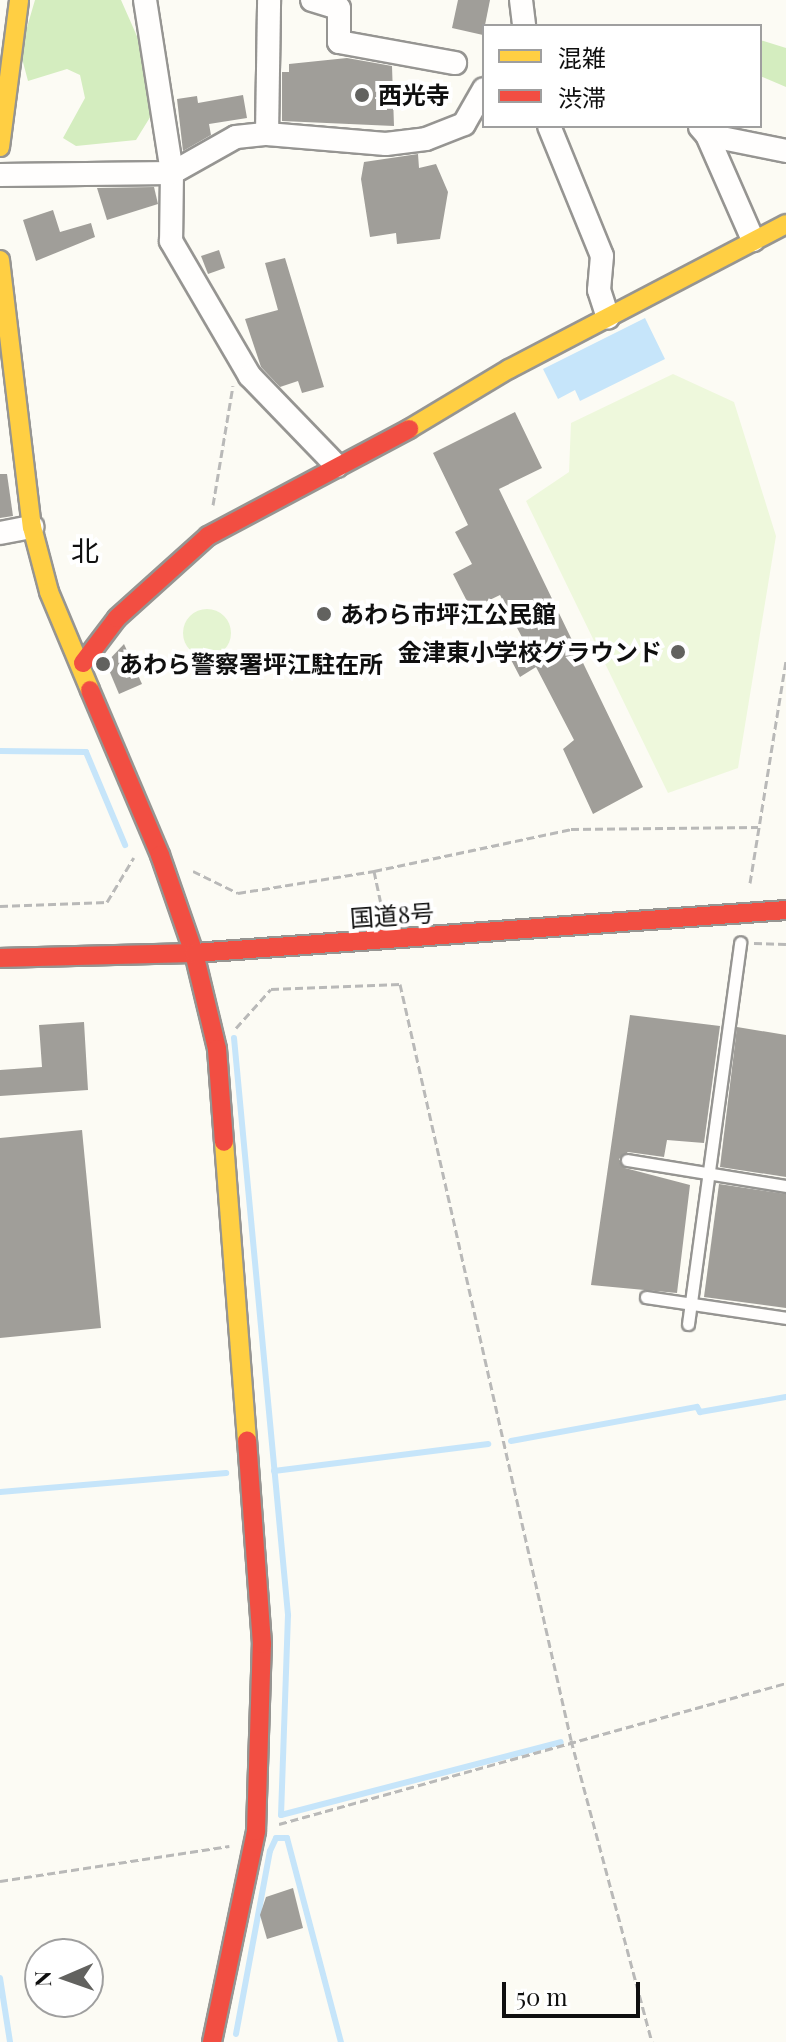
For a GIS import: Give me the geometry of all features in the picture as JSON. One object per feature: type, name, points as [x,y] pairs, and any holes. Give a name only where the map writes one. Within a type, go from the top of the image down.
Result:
[{"type":"main road","points":[[0,147],[3,96],[17,0]]},
{"type":"main road","points":[[83,663],[117,618],[208,536],[786,224]]},
{"type":"main road","points":[[0,260],[32,527],[49,592],[83,663],[160,855],[194,953],[217,1049],[262,1644],[254,1837],[212,2042]]},
{"type":"main road","name":"国道8号","points":[[0,958],[194,953],[786,910]]},
{"type":"street","points":[[145,0],[172,173],[171,241],[239,354],[274,405],[293,415],[337,466]]},
{"type":"street","points":[[267,134],[269,0]]},
{"type":"street","points":[[312,0],[340,4],[339,42],[455,63]]},
{"type":"street","points":[[521,0],[525,24]]},
{"type":"street","points":[[0,175],[172,173],[236,137],[267,134],[386,144],[426,139],[464,124],[482,92]]},
{"type":"street","points":[[550,128],[602,256],[599,290],[608,318]]},
{"type":"street","points":[[703,130],[786,151]]},
{"type":"street","points":[[703,130],[753,240]]},
{"type":"street","points":[[0,533],[32,527]]},
{"type":"lane","points":[[688,1324],[705,1174],[740,943]]},
{"type":"lane","points":[[627,1160],[786,1186]]},
{"type":"lane","points":[[646,1297],[691,1307],[786,1318]]},
{"type":"path","points":[[208,536],[239,354]]},
{"type":"path","points":[[0,906],[107,902],[135,855],[160,855],[238,893],[374,871],[571,829],[758,827],[786,661]]},
{"type":"path","points":[[374,871],[388,939]]},
{"type":"path","points":[[217,1049],[271,989],[400,984],[571,1740],[652,2042]]},
{"type":"path","points":[[0,1881],[254,1837],[571,1740],[786,1683]]},
{"type":"green space","points":[[35,0],[121,0],[151,68],[157,106],[136,140],[76,146],[63,138],[85,98],[80,75],[67,69],[28,81],[20,51]]},
{"type":"green space","points":[[762,41],[786,48],[786,87],[762,77]]},
{"type":"green space","name":"金津東小学校グラウンド","points":[[673,374],[734,402],[776,536],[738,768],[668,793],[526,501],[569,472],[571,423]]},
{"type":"green space","points":[[207,609],[224,616],[231,633],[224,650],[207,657],[190,650],[183,633],[190,616]]},
{"type":"water","points":[[645,318],[665,359],[580,401],[575,390],[558,399],[543,369]]},
{"type":"building","points":[[458,0],[490,0],[485,24],[482,24],[482,35],[452,28]]},
{"type":"building","points":[[347,58],[392,66],[394,126],[282,121],[282,72],[289,72],[289,64]]},
{"type":"building","points":[[243,95],[247,118],[209,124],[211,135],[183,151],[177,99],[197,96],[198,103]]},
{"type":"building","points":[[418,154],[419,168],[436,164],[448,192],[440,239],[397,244],[396,233],[370,237],[361,179],[364,162]]},
{"type":"building","points":[[154,187],[158,204],[107,220],[97,188]]},
{"type":"building","points":[[53,210],[60,232],[91,223],[95,237],[36,261],[23,220]]},
{"type":"building","points":[[219,250],[225,268],[208,274],[201,256]]},
{"type":"building","points":[[285,258],[324,387],[302,393],[298,381],[280,387],[261,367],[245,319],[278,310],[265,263]]},
{"type":"building","points":[[515,412],[542,468],[499,489],[643,787],[593,814],[563,749],[574,740],[536,667],[520,677],[508,654],[526,645],[500,595],[471,609],[453,574],[472,564],[455,532],[468,525],[433,453]]},
{"type":"building","points":[[0,474],[7,474],[13,516],[0,518]]},
{"type":"building","points":[[124,644],[142,684],[119,694],[106,663]]},
{"type":"building","points":[[630,1015],[720,1026],[704,1143],[667,1140],[664,1157],[628,1152],[619,1159],[625,1168],[690,1185],[677,1293],[591,1285]]},
{"type":"building","points":[[84,1022],[88,1090],[0,1096],[0,1070],[42,1067],[39,1025]]},
{"type":"building","points":[[737,1027],[786,1035],[786,1177],[720,1167]]},
{"type":"building","points":[[82,1130],[101,1328],[0,1338],[0,1138]]},
{"type":"building","points":[[719,1184],[786,1194],[786,1308],[704,1297]]},
{"type":"building","points":[[293,1888],[303,1928],[267,1939],[260,1915],[266,1897]]},
{"type":"waterway","points":[[0,751],[86,752],[125,845]]},
{"type":"waterway","points":[[234,1038],[288,1615],[281,1815],[561,1742]]},
{"type":"waterway","points":[[511,1441],[697,1407],[700,1412],[786,1397]]},
{"type":"waterway","points":[[274,1471],[488,1444]]},
{"type":"waterway","points":[[0,1492],[226,1473]]},
{"type":"waterway","points":[[236,2034],[270,1851],[276,1838],[287,1838],[341,2042]]},
{"type":"waterway","points":[[0,1978],[10,2042]]},
{"type":"traffic: slow","points":[[0,147],[19,0]]},
{"type":"traffic: slow","points":[[409,429],[509,369],[786,224]]},
{"type":"traffic: slow","points":[[0,260],[32,527],[49,592],[90,690]]},
{"type":"traffic: slow","points":[[224,1142],[247,1441]]},
{"type":"traffic: jam","points":[[83,663],[117,618],[208,536],[409,429]]},
{"type":"traffic: jam","points":[[90,690],[160,855],[194,953],[217,1049],[224,1142]]},
{"type":"traffic: jam","points":[[0,958],[194,953],[786,910]]},
{"type":"traffic: jam","points":[[212,2042],[256,1831],[262,1644],[247,1441]]},
{"type":"place","name":"西光寺","points":[[362,95]]},
{"type":"place","name":"あわら市坪江公民館","points":[[324,614]]},
{"type":"place","name":"金津東小学校グラウンド","points":[[678,652]]},
{"type":"place","name":"あわら警察署坪江駐在所","points":[[103,664]]},
{"type":"district","name":"北","points":[[85,550]]}]
